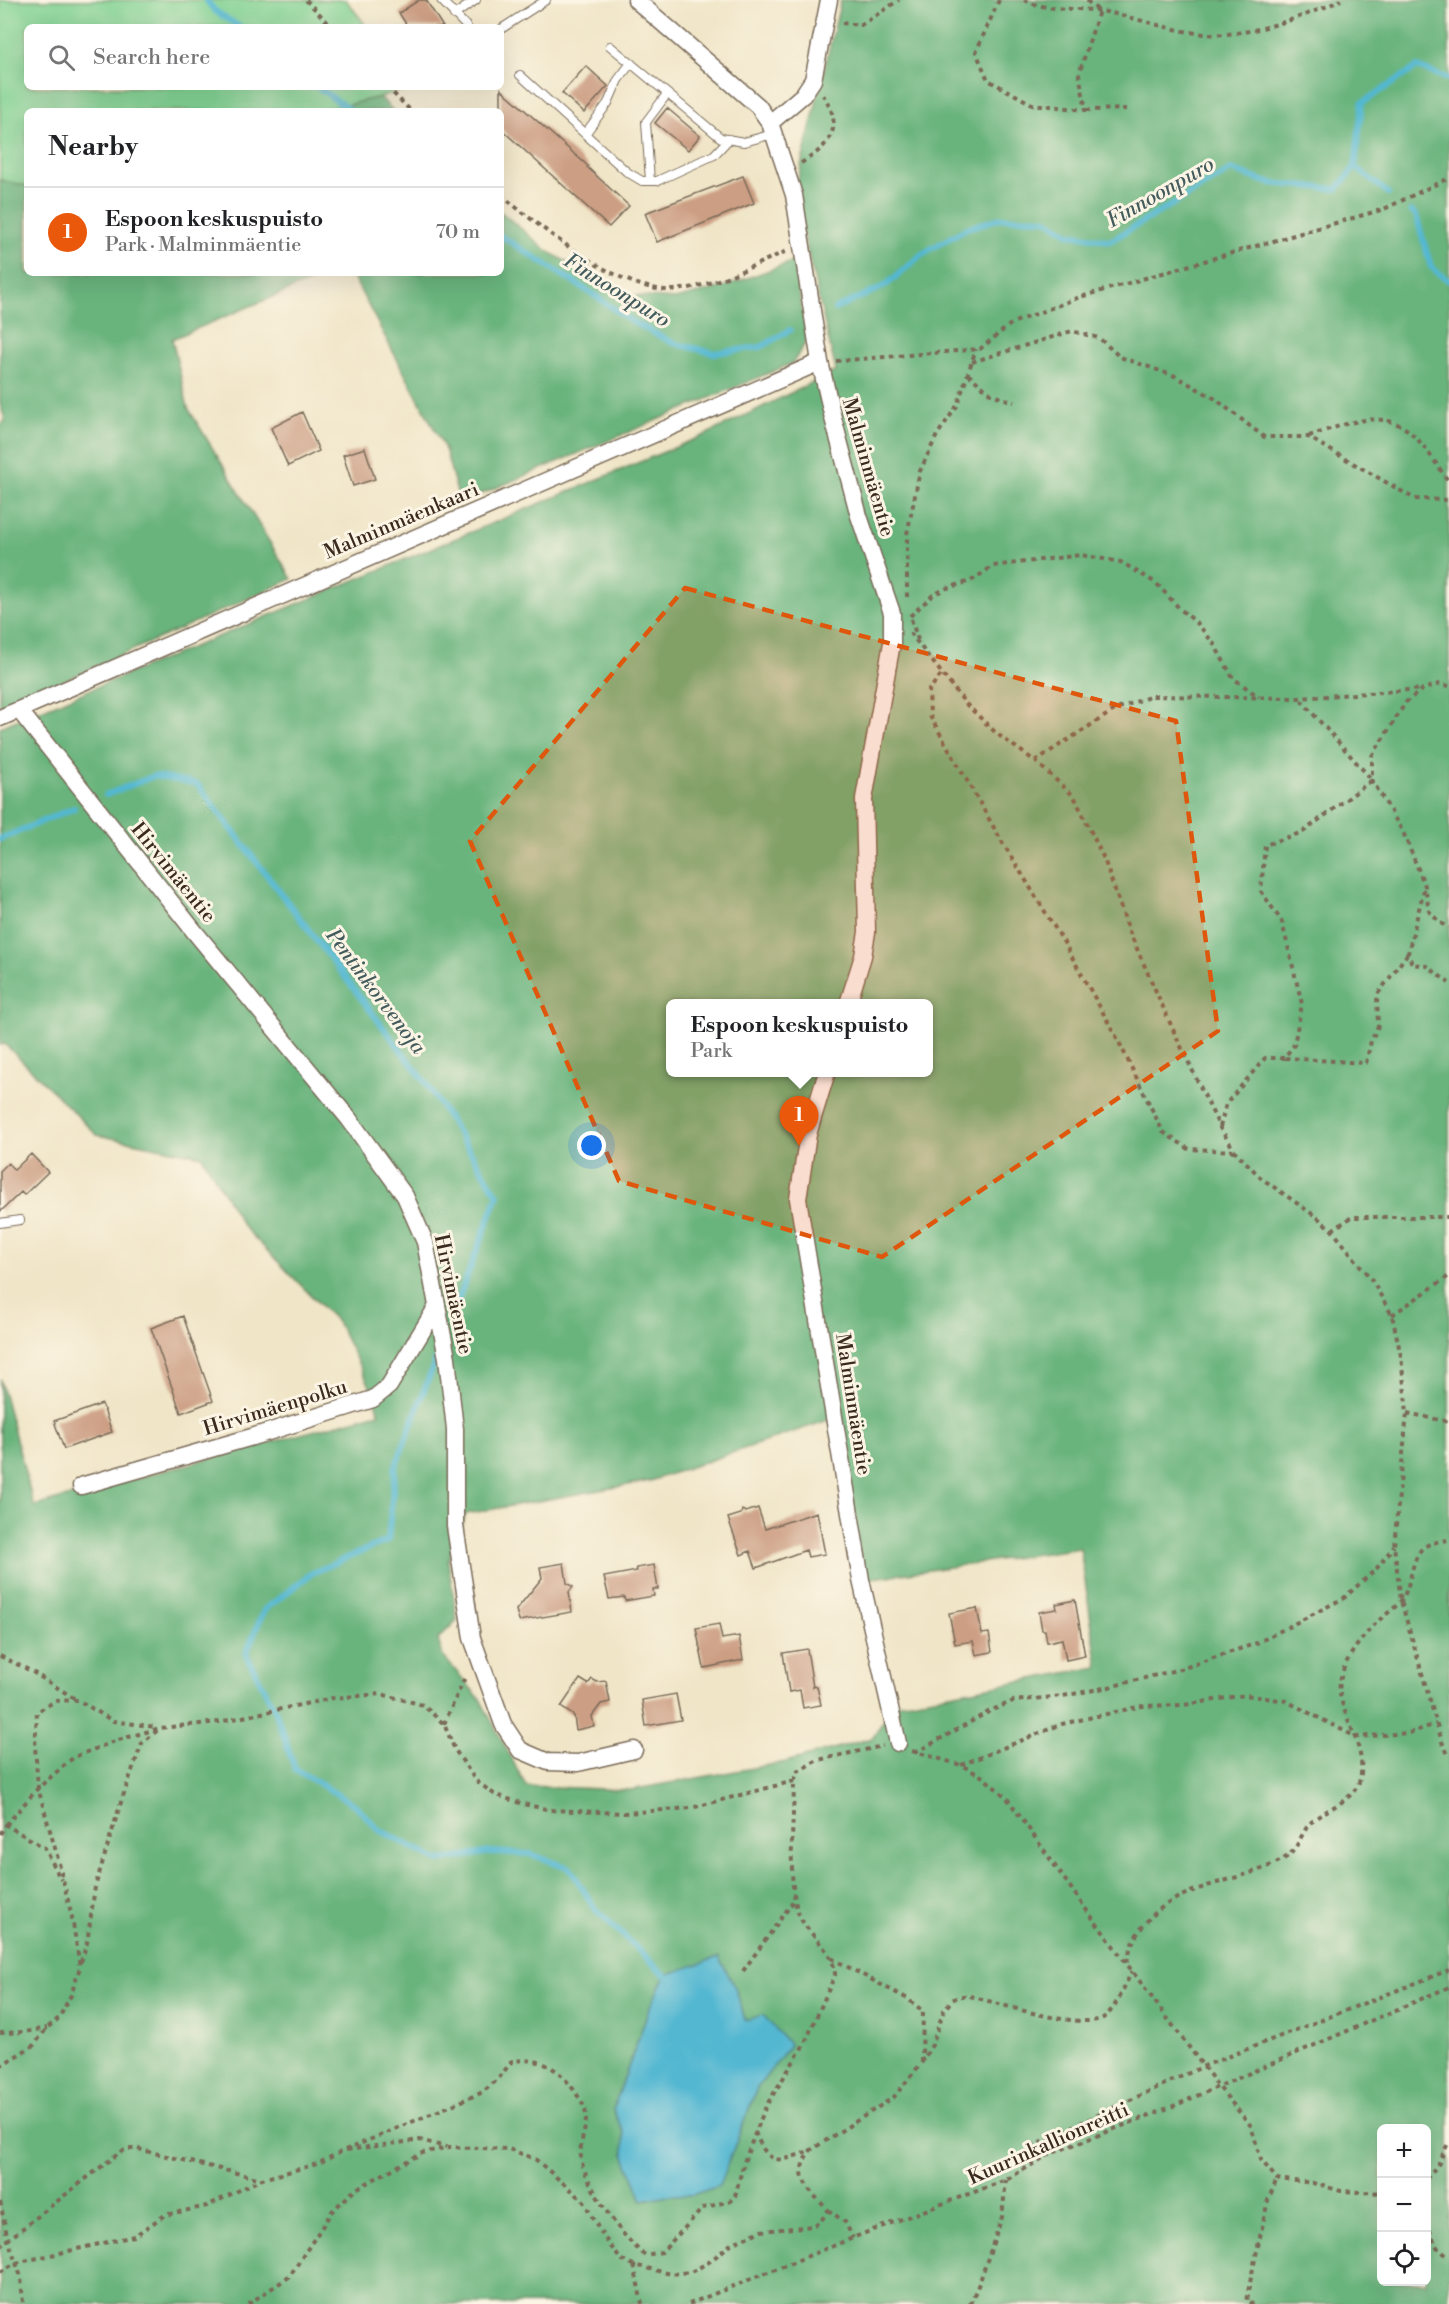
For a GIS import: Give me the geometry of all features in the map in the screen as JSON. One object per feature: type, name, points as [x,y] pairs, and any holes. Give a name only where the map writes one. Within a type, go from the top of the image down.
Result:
[{"type":"street","name":"Malminmäentie","points":[[636,0],[758,106],[772,128],[794,195],[820,362],[859,516],[892,613],[892,643],[864,799],[867,932],[863,956],[850,999]]},
{"type":"street","points":[[772,128],[803,96],[813,80],[829,0]]},
{"type":"street","name":"Malminmäenkaari","points":[[0,718],[820,362]]},
{"type":"street","name":"Hirvimäentie","points":[[19,710],[186,922],[349,1119],[405,1196],[425,1242],[447,1358],[455,1429],[455,1526],[472,1638],[503,1724],[520,1750],[548,1762],[578,1763],[634,1750]]},
{"type":"street","name":"Malminmäentie","points":[[825,1077],[807,1134],[798,1199],[861,1580],[898,1743]]},
{"type":"street","name":"Hirvimäenpolku","points":[[81,1486],[252,1437],[373,1399],[389,1386],[436,1308]]},
{"type":"lane","points":[[441,0],[464,24]]},
{"type":"lane","points":[[454,15],[476,0]]},
{"type":"lane","points":[[504,27],[546,0]]},
{"type":"lane","points":[[610,46],[721,138],[744,142],[772,128]]},
{"type":"lane","points":[[585,134],[608,103],[618,80],[631,63]]},
{"type":"lane","points":[[520,75],[627,172],[642,181],[657,181],[714,155],[729,140]]},
{"type":"lane","points":[[650,181],[645,122],[667,93]]},
{"type":"lane","points":[[0,1222],[20,1220]]},
{"type":"path","points":[[306,0],[329,24]]},
{"type":"path","points":[[825,19],[861,25],[899,0]]},
{"type":"path","points":[[999,0],[976,52],[988,80],[1032,104],[1086,110],[1130,109]]},
{"type":"path","points":[[1024,0],[1038,7],[1099,11],[1204,34],[1237,33],[1305,16],[1341,0]]},
{"type":"path","points":[[1086,0],[1099,11]]},
{"type":"path","points":[[1086,110],[1079,74],[1099,11]]},
{"type":"path","points":[[786,171],[820,152],[834,129],[832,108],[813,80]]},
{"type":"path","points":[[390,90],[408,108]]},
{"type":"path","points":[[820,362],[980,349],[1012,323],[1080,297],[1384,209],[1449,178]]},
{"type":"path","points":[[504,197],[588,258],[630,282],[658,289],[675,290],[702,285],[802,246]]},
{"type":"path","points":[[972,362],[1072,331],[1099,338],[1120,357],[1175,376],[1214,398],[1264,437],[1308,436],[1364,419],[1389,420],[1412,433],[1449,482]]},
{"type":"path","points":[[907,601],[907,534],[920,471],[937,435],[957,406],[976,349]]},
{"type":"path","points":[[968,374],[991,394],[1014,402]]},
{"type":"path","points":[[1308,436],[1415,499],[1449,500]]},
{"type":"path","points":[[910,616],[933,595],[971,581],[993,566],[1081,555],[1121,562],[1156,583],[1179,608],[1198,624],[1214,644],[1233,678],[1259,697]]},
{"type":"path","points":[[908,608],[920,644]]},
{"type":"path","points":[[892,613],[920,644],[941,675],[966,704],[997,734],[1035,761],[1074,796],[1104,859],[1134,941],[1220,1128],[1235,1151],[1261,1178],[1332,1230],[1371,1278],[1392,1315],[1401,1356],[1407,1413],[1394,1546],[1401,1601],[1436,1724],[1449,1756]]},
{"type":"path","points":[[941,675],[929,690],[930,716],[1001,840],[1063,941],[1116,1036],[1163,1132],[1189,1149],[1235,1151]]},
{"type":"path","points":[[1035,761],[1116,709],[1152,696],[1299,698],[1423,689],[1440,684],[1449,686]]},
{"type":"path","points":[[1372,780],[1372,756],[1406,702],[1423,689]]},
{"type":"path","points":[[1299,698],[1372,780],[1403,831],[1425,885],[1429,911],[1440,924],[1449,927]]},
{"type":"path","points":[[1284,1058],[1294,1045],[1302,1004],[1282,922],[1261,891],[1265,845],[1303,832],[1372,780]]},
{"type":"path","points":[[1220,1128],[1226,1104],[1265,1058],[1366,1063],[1371,1041],[1378,1026],[1377,996],[1408,953],[1425,885]]},
{"type":"path","points":[[1408,953],[1412,964],[1426,966],[1449,983]]},
{"type":"path","points":[[1332,1230],[1352,1217],[1449,1217]]},
{"type":"path","points":[[1392,1315],[1449,1276]]},
{"type":"path","points":[[1407,1413],[1449,1422]]},
{"type":"path","points":[[1127,1963],[1135,1937],[1155,1912],[1182,1894],[1267,1867],[1288,1856],[1298,1844],[1305,1826],[1324,1812],[1347,1800],[1359,1782],[1360,1763],[1356,1737],[1339,1693],[1343,1671],[1357,1646],[1401,1601],[1421,1550],[1434,1542],[1449,1540]]},
{"type":"path","points":[[1377,2193],[1341,2191],[1313,2183],[1277,2179],[1261,2160],[1251,2126],[1218,2086],[1132,1971],[1007,1798],[983,1777],[961,1765],[914,1753],[1013,1701],[1063,1696],[1109,1687],[1184,1668],[1257,1643],[1344,1598],[1377,1568],[1394,1546]]},
{"type":"path","points":[[444,1724],[476,1651]]},
{"type":"path","points":[[0,1656],[31,1671],[113,1721],[160,1728]]},
{"type":"path","points":[[0,1834],[38,1788],[74,1757],[115,1741],[160,1728],[219,1722],[333,1698],[381,1694],[423,1706],[444,1724],[455,1750],[476,1781],[494,1794],[550,1810],[625,1813],[691,1808],[794,1781]]},
{"type":"path","points":[[961,1765],[1062,1724],[1142,1706],[1184,1705],[1245,1695],[1286,1701],[1356,1737],[1409,1733],[1436,1724]]},
{"type":"path","points":[[78,1700],[55,1701],[37,1712],[35,1746],[38,1788],[64,1886],[79,1950],[80,1967]]},
{"type":"path","points":[[0,2066],[34,2045],[47,2028],[59,2018],[71,1995],[87,1943],[95,1887],[122,1799],[142,1743],[160,1728]]},
{"type":"path","points":[[634,2265],[645,2255],[662,2252],[703,2208],[723,2204],[735,2196],[737,2184],[766,2106],[805,2043],[835,1975],[835,1966],[831,1958],[810,1934],[798,1912],[795,1898],[793,1881],[794,1781],[798,1771],[818,1760],[898,1743]]},
{"type":"path","points":[[6,1825],[45,1848],[64,1886]]},
{"type":"path","points":[[743,1971],[795,1898]]},
{"type":"path","points":[[831,1958],[906,1998],[923,2011],[922,2062]]},
{"type":"path","points":[[1031,2146],[1204,2066],[1449,1970]]},
{"type":"path","points":[[755,2133],[763,2153],[777,2160],[791,2158],[812,2150],[894,2097],[922,2062],[932,2045],[944,2010],[952,2000],[960,1996],[970,1996],[1042,2015],[1091,2021],[1104,2017],[1113,2008],[1132,1971]]},
{"type":"path","name":"Kuurinkallionreitti","points":[[689,2304],[1006,2180],[1050,2154],[1176,2105],[1449,1987]]},
{"type":"path","points":[[0,2033],[47,2028]]},
{"type":"path","points":[[0,2272],[16,2263],[134,2236],[165,2215],[207,2206],[262,2179],[317,2164],[483,2092],[498,2079],[512,2061],[529,2059],[549,2065],[563,2076],[583,2103],[586,2116],[580,2140],[583,2168],[600,2201],[629,2240],[645,2255]]},
{"type":"path","points":[[343,2151],[378,2148],[420,2140],[449,2147],[509,2149],[535,2159],[583,2200],[601,2233],[621,2260],[671,2274],[690,2272],[709,2262],[731,2244],[761,2231],[813,2226],[821,2222],[828,2210]]},
{"type":"path","points":[[1427,2178],[1437,2167],[1449,2141]]},
{"type":"path","points":[[248,2304],[289,2277],[333,2210],[356,2189],[422,2152],[449,2147]]},
{"type":"path","points":[[0,2246],[120,2152],[128,2149],[262,2179]]},
{"type":"path","points":[[812,2150],[804,2159],[802,2171],[804,2182],[828,2210],[845,2222],[853,2238]]},
{"type":"path","points":[[1253,2304],[1246,2301],[1268,2200],[1277,2179]]},
{"type":"path","points":[[970,2304],[1002,2217],[1006,2180]]},
{"type":"path","points":[[0,2202],[8,2240],[21,2277],[23,2304]]},
{"type":"path","points":[[1430,2232],[1436,2246],[1449,2258]]},
{"type":"path","points":[[634,2265],[642,2304]]},
{"type":"highlighted area","points":[[685,588],[1176,721],[1218,1031],[882,1257],[619,1181],[470,841]]},
{"type":"green space","points":[[0,0],[346,0],[365,24],[24,24],[24,90],[402,90],[334,108],[24,108],[24,185],[0,180]]},
{"type":"green space","points":[[841,0],[1449,0],[1449,2304],[0,2304],[0,1379],[34,1506],[379,1413],[369,1384],[337,1322],[243,1226],[202,1156],[97,1135],[5,1044],[0,1045],[0,727],[705,435],[836,371],[794,195]],"holes":[[[834,1418],[861,1580],[1080,1548],[1098,1667],[895,1704],[872,1738],[786,1762],[630,1790],[526,1786],[480,1699],[442,1655],[438,1639],[457,1620],[448,1561],[466,1514],[650,1481]],[[665,1975],[736,1990],[745,2020],[790,2045],[757,2088],[719,2186],[692,2195],[669,2195],[642,2200],[624,2154],[624,2132],[613,2110],[649,2009]]]},
{"type":"green space","points":[[380,97],[390,108],[334,108]]},
{"type":"green space","points":[[0,180],[24,185],[24,276],[323,276],[172,339],[188,408],[292,579],[0,709],[0,426],[5,420],[0,404]]},
{"type":"green space","points":[[504,214],[549,252],[624,295],[675,299],[723,287],[794,261],[807,340],[793,363],[460,503],[445,449],[353,276],[504,276]]},
{"type":"water","points":[[719,1957],[736,1990],[745,2020],[763,2015],[790,2045],[757,2088],[719,2186],[692,2195],[669,2195],[642,2200],[624,2154],[624,2132],[613,2110],[649,2009],[665,1975]]},
{"type":"building","points":[[419,0],[426,0],[441,24],[406,24],[399,13]]},
{"type":"building","points":[[586,66],[608,86],[584,113],[562,93]]},
{"type":"building","points":[[502,90],[588,166],[629,206],[609,227],[504,132],[504,108],[501,108]]},
{"type":"building","points":[[667,108],[700,136],[688,150],[655,123]]},
{"type":"building","points":[[743,176],[754,203],[657,242],[645,213]]},
{"type":"building","points":[[302,412],[319,451],[288,466],[271,428]]},
{"type":"building","points":[[365,448],[375,479],[353,486],[343,455]]},
{"type":"building","points":[[31,1154],[48,1172],[24,1195],[21,1192],[0,1212],[0,1171],[8,1163],[14,1170]]},
{"type":"building","points":[[183,1316],[213,1401],[181,1413],[151,1328]]},
{"type":"building","points":[[102,1404],[112,1432],[64,1449],[54,1421]]},
{"type":"building","points":[[758,1508],[765,1529],[817,1512],[825,1554],[808,1557],[806,1550],[756,1568],[750,1551],[741,1555],[728,1518],[741,1514],[742,1510],[746,1512]]},
{"type":"building","points":[[564,1563],[567,1583],[573,1587],[569,1592],[572,1612],[519,1621],[516,1610],[542,1578],[540,1567]]},
{"type":"building","points":[[654,1565],[658,1589],[653,1589],[654,1596],[625,1601],[624,1597],[609,1599],[604,1577],[637,1571],[636,1568]]},
{"type":"building","points":[[1075,1600],[1085,1656],[1066,1660],[1062,1639],[1047,1642],[1039,1612],[1057,1609],[1056,1604]]},
{"type":"building","points":[[977,1608],[982,1634],[989,1633],[992,1652],[976,1655],[973,1641],[955,1644],[949,1613]]},
{"type":"building","points":[[719,1624],[722,1639],[739,1636],[743,1660],[704,1668],[696,1628]]},
{"type":"building","points":[[807,1649],[813,1687],[817,1686],[821,1705],[803,1708],[800,1690],[789,1692],[783,1653]]},
{"type":"building","points":[[580,1679],[588,1684],[592,1679],[597,1682],[606,1681],[610,1702],[601,1704],[592,1716],[594,1726],[576,1730],[574,1716],[561,1707]]},
{"type":"building","points":[[676,1694],[681,1720],[646,1726],[642,1700]]},
{"type":"waterway","name":"Finnoonpuro","points":[[206,0],[215,11],[235,24]]},
{"type":"waterway","name":"Finnoonpuro","points":[[835,309],[885,286],[922,254],[967,228],[1001,218],[1045,219],[1070,234],[1110,241],[1231,170],[1269,183],[1337,189],[1355,167],[1362,103],[1417,67],[1449,79]]},
{"type":"waterway","name":"Finnoonpuro","points":[[322,90],[347,108]]},
{"type":"waterway","points":[[1355,167],[1388,193]]},
{"type":"waterway","points":[[1411,211],[1416,215],[1431,267],[1449,281]]},
{"type":"waterway","name":"Finnoonpuro","points":[[504,238],[631,321],[673,343],[714,353],[761,347],[790,330]]},
{"type":"waterway","name":"Pentinkorvenoja","points":[[106,795],[154,776],[197,784],[426,1083],[498,1195],[451,1318]]},
{"type":"waterway","name":"Pentinkorvenoja","points":[[0,839],[74,808]]},
{"type":"waterway","name":"Pentinkorvenoja","points":[[435,1361],[395,1468],[388,1540],[312,1573],[264,1610],[246,1654],[275,1710],[295,1769],[355,1805],[379,1830],[439,1861],[490,1852],[530,1854],[570,1868],[595,1909],[665,1975]]},
{"type":"place","name":"Espoon keskuspuisto","points":[[799,1146]]}]
